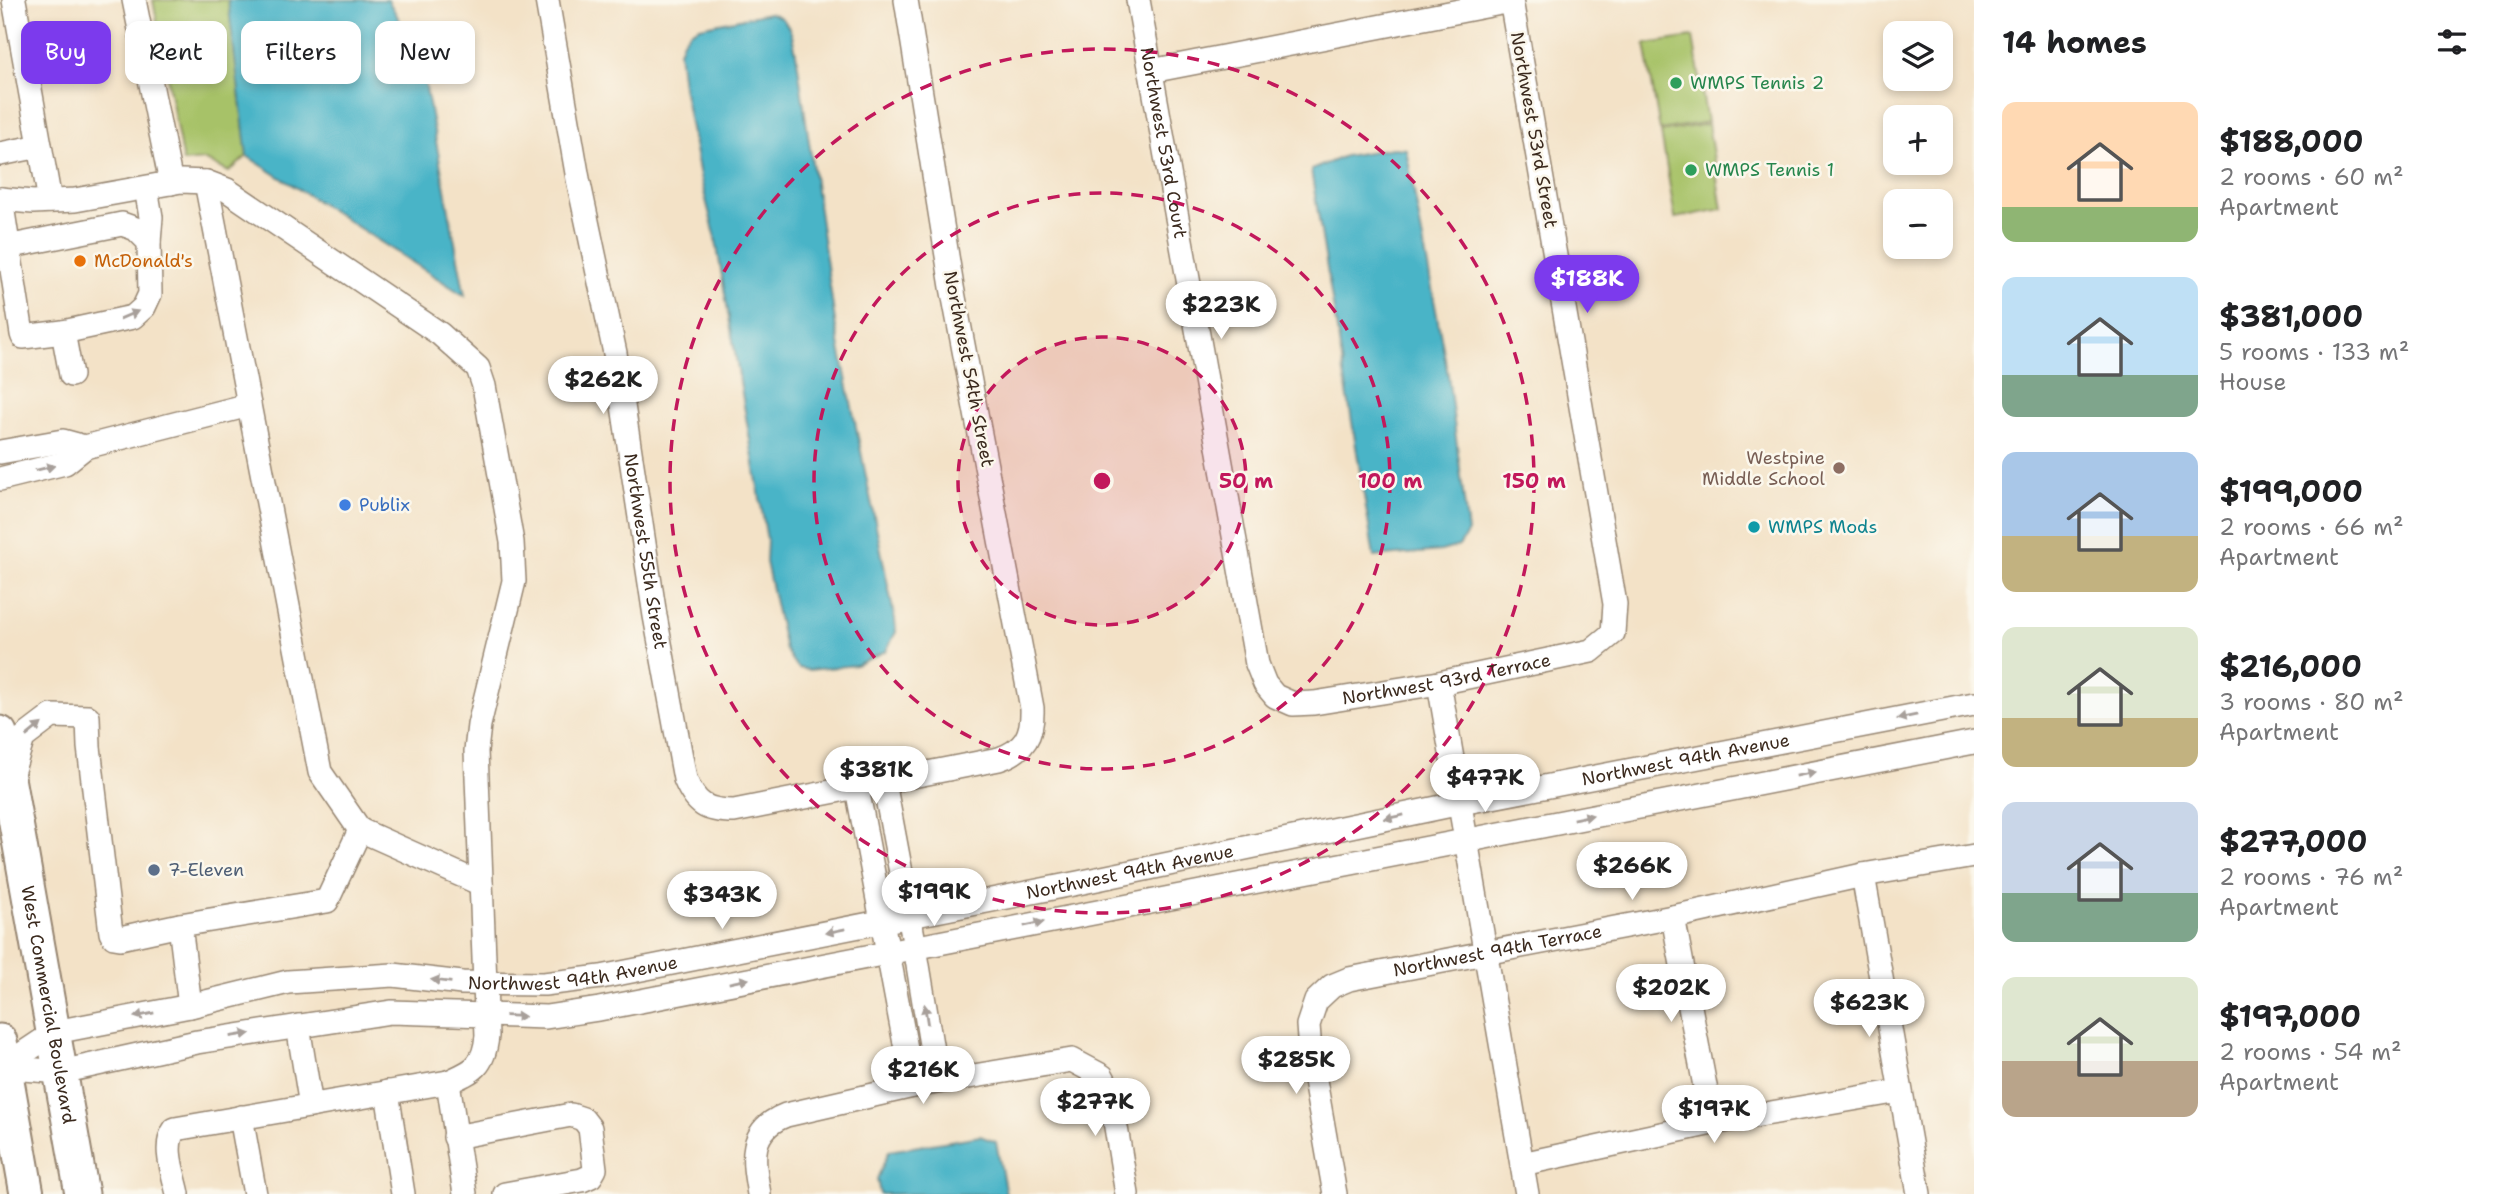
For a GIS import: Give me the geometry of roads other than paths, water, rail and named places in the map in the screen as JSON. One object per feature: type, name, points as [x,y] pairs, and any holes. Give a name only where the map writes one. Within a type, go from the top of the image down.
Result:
[{"type":"highway","name":"West Commercial Boulevard","points":[[0,733],[82,1194]]},
{"type":"highway","points":[[1,1058],[27,1194]]},
{"type":"street","points":[[14,0],[50,201]]},
{"type":"street","points":[[134,0],[171,183]]},
{"type":"street","name":"Northwest 55th Street","points":[[547,0],[578,179],[615,353],[656,616],[685,779],[692,795],[703,806],[717,811],[734,811],[857,788]]},
{"type":"street","name":"Northwest 54th Street","points":[[884,782],[999,759],[1021,748],[1029,738],[1033,723],[952,287],[906,0]]},
{"type":"street","name":"Northwest 53rd Court","points":[[1138,0],[1257,664],[1265,684],[1275,696]]},
{"type":"street","points":[[1151,71],[1511,1]]},
{"type":"street","name":"Northwest 53rd Street","points":[[1511,1],[1615,604],[1613,633]]},
{"type":"street","points":[[0,154],[40,146]]},
{"type":"street","points":[[146,188],[151,218],[150,294],[144,307],[132,317],[63,332],[23,337],[0,199],[75,200],[181,181],[206,182],[227,190],[440,334],[478,368],[484,387],[512,542],[514,581],[479,725],[476,751],[486,1015],[485,1052],[477,1068],[448,1082],[175,1129],[170,1136],[169,1145],[178,1194]]},
{"type":"street","points":[[206,182],[320,772],[360,830],[481,884]]},
{"type":"street","points":[[8,247],[122,224],[136,229],[149,242]]},
{"type":"street","points":[[63,332],[71,375]]},
{"type":"street","points":[[0,479],[65,463],[85,447],[249,405]]},
{"type":"street","points":[[0,452],[63,441],[85,447]]},
{"type":"street","name":"Northwest 93rd Terrace","points":[[1275,696],[1293,704],[1314,703],[1439,683],[1591,651],[1613,633]]},
{"type":"street","points":[[1439,683],[1527,1194]]},
{"type":"street","name":"Northwest 94th Avenue","points":[[1,1058],[55,1032],[190,1006],[288,982],[393,975],[462,983],[544,984],[601,977],[1461,803],[1974,704]]},
{"type":"street","points":[[9,782],[23,738],[52,716],[88,717],[89,747],[111,933],[120,938],[180,925],[327,901],[360,830]]},
{"type":"street","name":"Northwest 94th Avenue","points":[[1,1058],[61,1072],[197,1042],[391,1012],[546,1017],[1974,742]]},
{"type":"street","points":[[913,1086],[890,952],[857,788],[884,782],[910,916],[937,1081]]},
{"type":"street","name":"Northwest 94th Terrace","points":[[1335,1194],[1310,1052],[1308,1025],[1316,1001],[1332,986],[1349,979],[1673,917],[1863,875],[1974,856]]},
{"type":"street","points":[[1863,875],[1919,1194]]},
{"type":"street","points":[[1673,917],[1712,1123]]},
{"type":"street","points":[[180,925],[190,1006]]},
{"type":"street","points":[[298,1026],[310,1106]]},
{"type":"street","points":[[759,1194],[752,1157],[758,1138],[772,1121],[786,1115],[937,1081],[1072,1060],[1102,1076],[1110,1091],[1127,1194]]},
{"type":"street","points":[[448,1082],[465,1194]]},
{"type":"street","points":[[1522,1164],[1712,1123],[1900,1091]]},
{"type":"street","points":[[387,1092],[403,1194]]},
{"type":"street","points":[[455,1137],[570,1115],[583,1119],[590,1128],[595,1169],[591,1176],[505,1194]]},
{"type":"street","points":[[241,1117],[255,1194]]},
{"type":"water","points":[[228,0],[388,0],[400,21],[375,21],[375,84],[425,84],[465,296],[247,156]]},
{"type":"water","points":[[769,13],[783,19],[794,44],[836,328],[896,632],[886,651],[856,665],[809,670],[799,668],[785,649],[766,562],[767,540],[715,235],[700,176],[679,51],[690,32],[700,27]]},
{"type":"water","points":[[1393,148],[1406,149],[1448,375],[1468,532],[1459,546],[1441,551],[1374,557],[1311,170],[1345,156]]},
{"type":"water","points":[[980,1136],[996,1142],[1006,1194],[880,1194],[877,1179],[889,1151]]},
{"type":"place","name":"WMPS Tennis 2","points":[[1676,83]]},
{"type":"place","name":"WMPS Tennis 1","points":[[1691,170]]},
{"type":"place","name":"McDonald's","points":[[80,261]]},
{"type":"place","name":"Westpine Middle School","points":[[1839,468]]},
{"type":"place","name":"Publix","points":[[345,505]]},
{"type":"place","name":"WMPS Mods","points":[[1754,527]]},
{"type":"place","name":"7-Eleven","points":[[154,870]]}]
